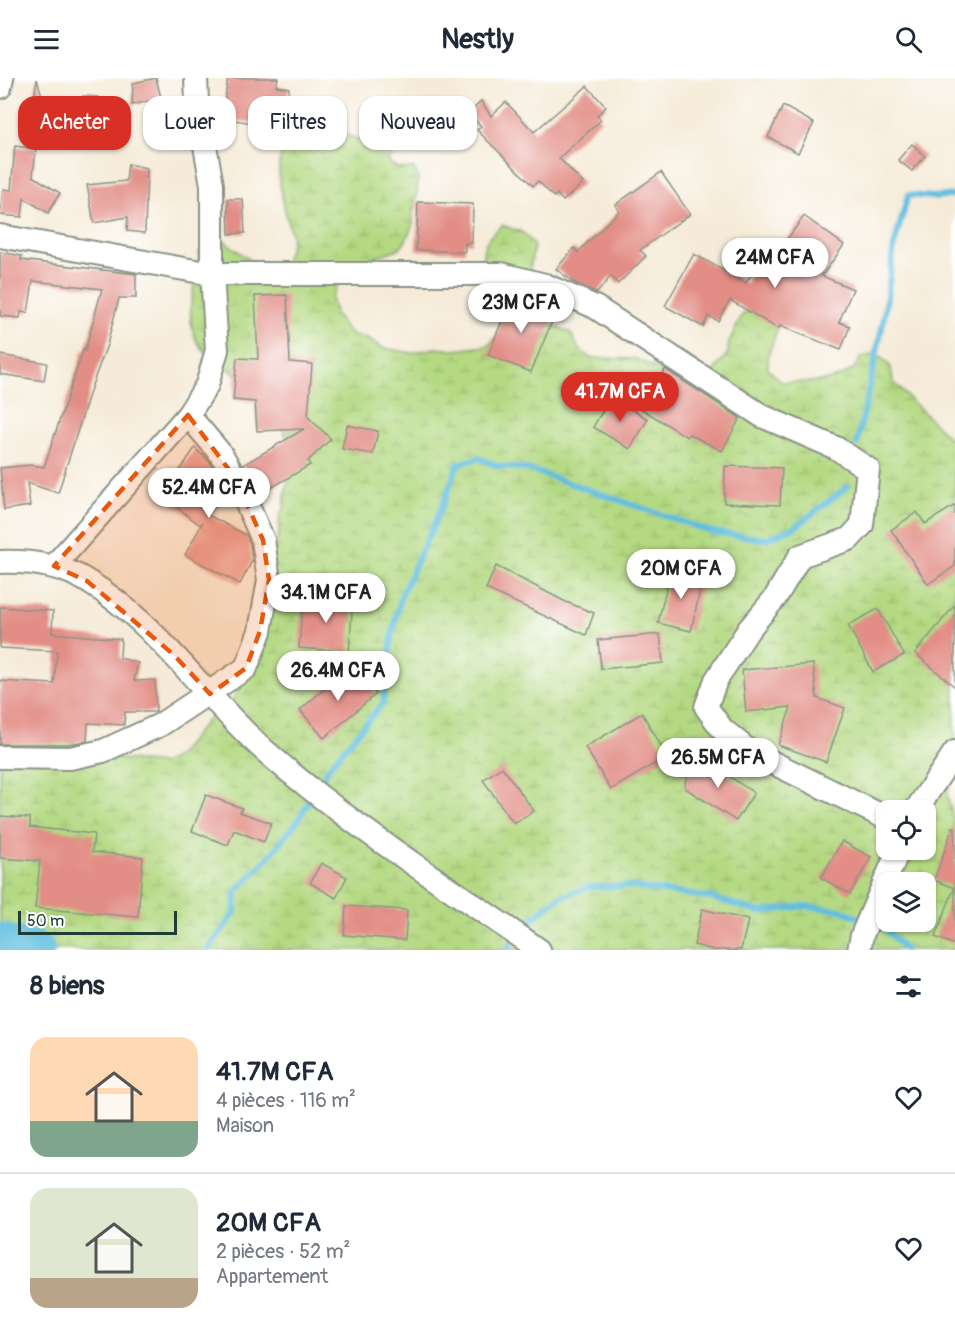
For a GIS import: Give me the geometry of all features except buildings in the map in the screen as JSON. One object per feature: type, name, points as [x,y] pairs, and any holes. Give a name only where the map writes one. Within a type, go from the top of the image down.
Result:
[{"type":"street","points":[[0,87],[2,78]]},
{"type":"street","points":[[54,566],[188,415],[207,385],[217,350],[212,274],[212,185],[197,101],[196,78]]},
{"type":"street","points":[[0,236],[212,274],[501,274],[545,285],[595,307],[762,416],[836,448],[868,469],[862,525],[849,539],[800,556],[775,598],[750,629],[716,680],[706,707],[722,729],[749,751],[876,813]]},
{"type":"street","points":[[0,757],[70,758],[103,751],[160,725],[246,668],[260,631],[269,580],[263,540],[236,479],[221,454],[188,415]]},
{"type":"street","points":[[0,562],[54,566],[87,581],[118,603],[174,655],[248,736],[300,782],[539,950]]},
{"type":"street","points":[[923,800],[955,752]]},
{"type":"street","points":[[860,942],[894,860]]},
{"type":"highlighted area","points":[[188,415],[236,479],[263,540],[269,580],[260,631],[246,668],[210,694],[174,655],[87,581],[54,566]]},
{"type":"green space","points":[[347,135],[359,139],[359,150],[396,150],[389,158],[389,163],[400,169],[414,168],[418,177],[417,197],[413,211],[413,224],[405,242],[398,249],[361,262],[341,278],[331,298],[336,316],[352,336],[363,337],[383,348],[412,353],[435,348],[454,350],[488,346],[498,333],[500,322],[490,295],[483,252],[489,238],[502,225],[522,232],[534,246],[530,268],[533,275],[531,308],[550,325],[570,332],[579,349],[590,358],[636,359],[682,380],[710,376],[728,353],[729,342],[742,315],[759,305],[778,327],[768,356],[768,369],[782,382],[832,379],[850,371],[861,357],[877,354],[891,367],[893,382],[955,444],[955,773],[951,778],[947,795],[955,826],[955,950],[0,950],[0,737],[70,743],[115,755],[120,759],[162,764],[177,757],[208,719],[230,705],[236,693],[279,533],[280,513],[284,509],[292,451],[283,431],[253,393],[233,372],[205,351],[198,342],[191,320],[191,300],[199,252],[220,238],[258,266],[285,265],[292,238],[280,186],[282,151],[347,150]]},
{"type":"waterway","points":[[857,444],[884,318],[894,246],[908,195],[934,197],[955,195]]},
{"type":"waterway","points":[[208,950],[235,912],[236,892],[270,856],[298,820],[331,764],[383,703],[392,636],[401,596],[443,504],[458,464],[479,458],[497,466],[528,469],[712,532],[766,539],[795,527],[847,487]]},
{"type":"waterway","points":[[506,950],[536,916],[557,899],[588,887],[628,886],[712,898],[760,912],[805,906],[841,910],[884,928],[905,950]]},
{"type":"waterway","points":[[0,942],[36,950]]}]
